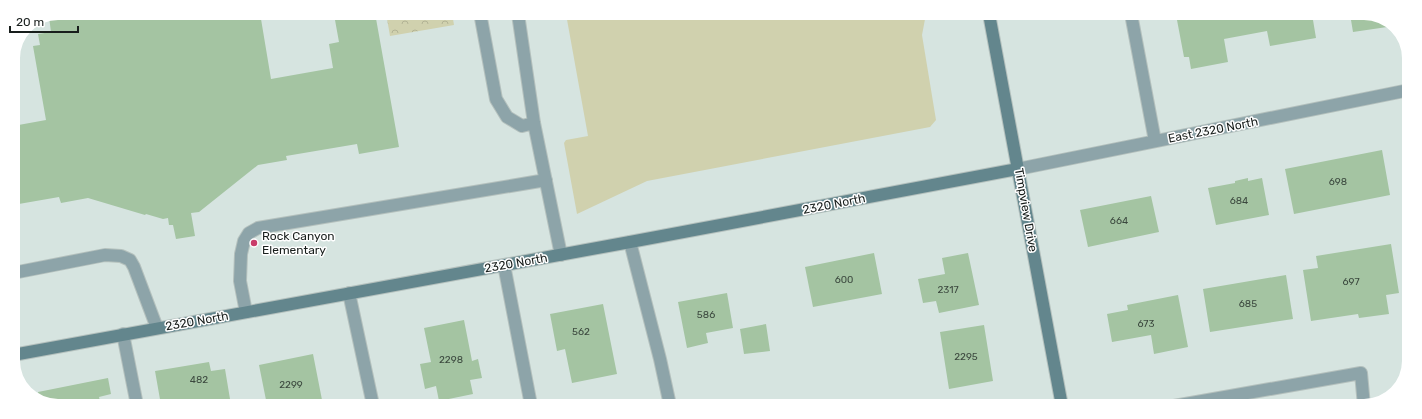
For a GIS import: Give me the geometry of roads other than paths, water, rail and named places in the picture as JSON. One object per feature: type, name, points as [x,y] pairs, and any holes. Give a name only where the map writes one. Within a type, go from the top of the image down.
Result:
[{"type":"street","points":[[481,20],[496,99],[507,118],[522,126],[534,123]]},
{"type":"street","points":[[519,20],[534,123],[561,255]]},
{"type":"street","name":"Timpview Drive","points":[[991,20],[1061,399]]},
{"type":"street","points":[[1132,20],[1155,142]]},
{"type":"street","name":"East 2320 North","points":[[1018,169],[1402,91]]},
{"type":"street","name":"2320 North","points":[[20,354],[561,255],[1018,169]]},
{"type":"street","points":[[246,312],[240,281],[241,254],[244,241],[249,233],[258,228],[546,180]]},
{"type":"street","points":[[630,242],[669,399]]},
{"type":"street","points":[[20,272],[105,255],[121,256],[130,260],[134,267],[157,328]]},
{"type":"street","points":[[504,265],[530,399]]},
{"type":"street","points":[[349,293],[372,399]]},
{"type":"street","points":[[124,334],[136,399]]},
{"type":"street","points":[[1214,399],[1361,373],[1363,399]]},
{"type":"place","name":"Rock Canyon Elementary","points":[[254,243]]}]
